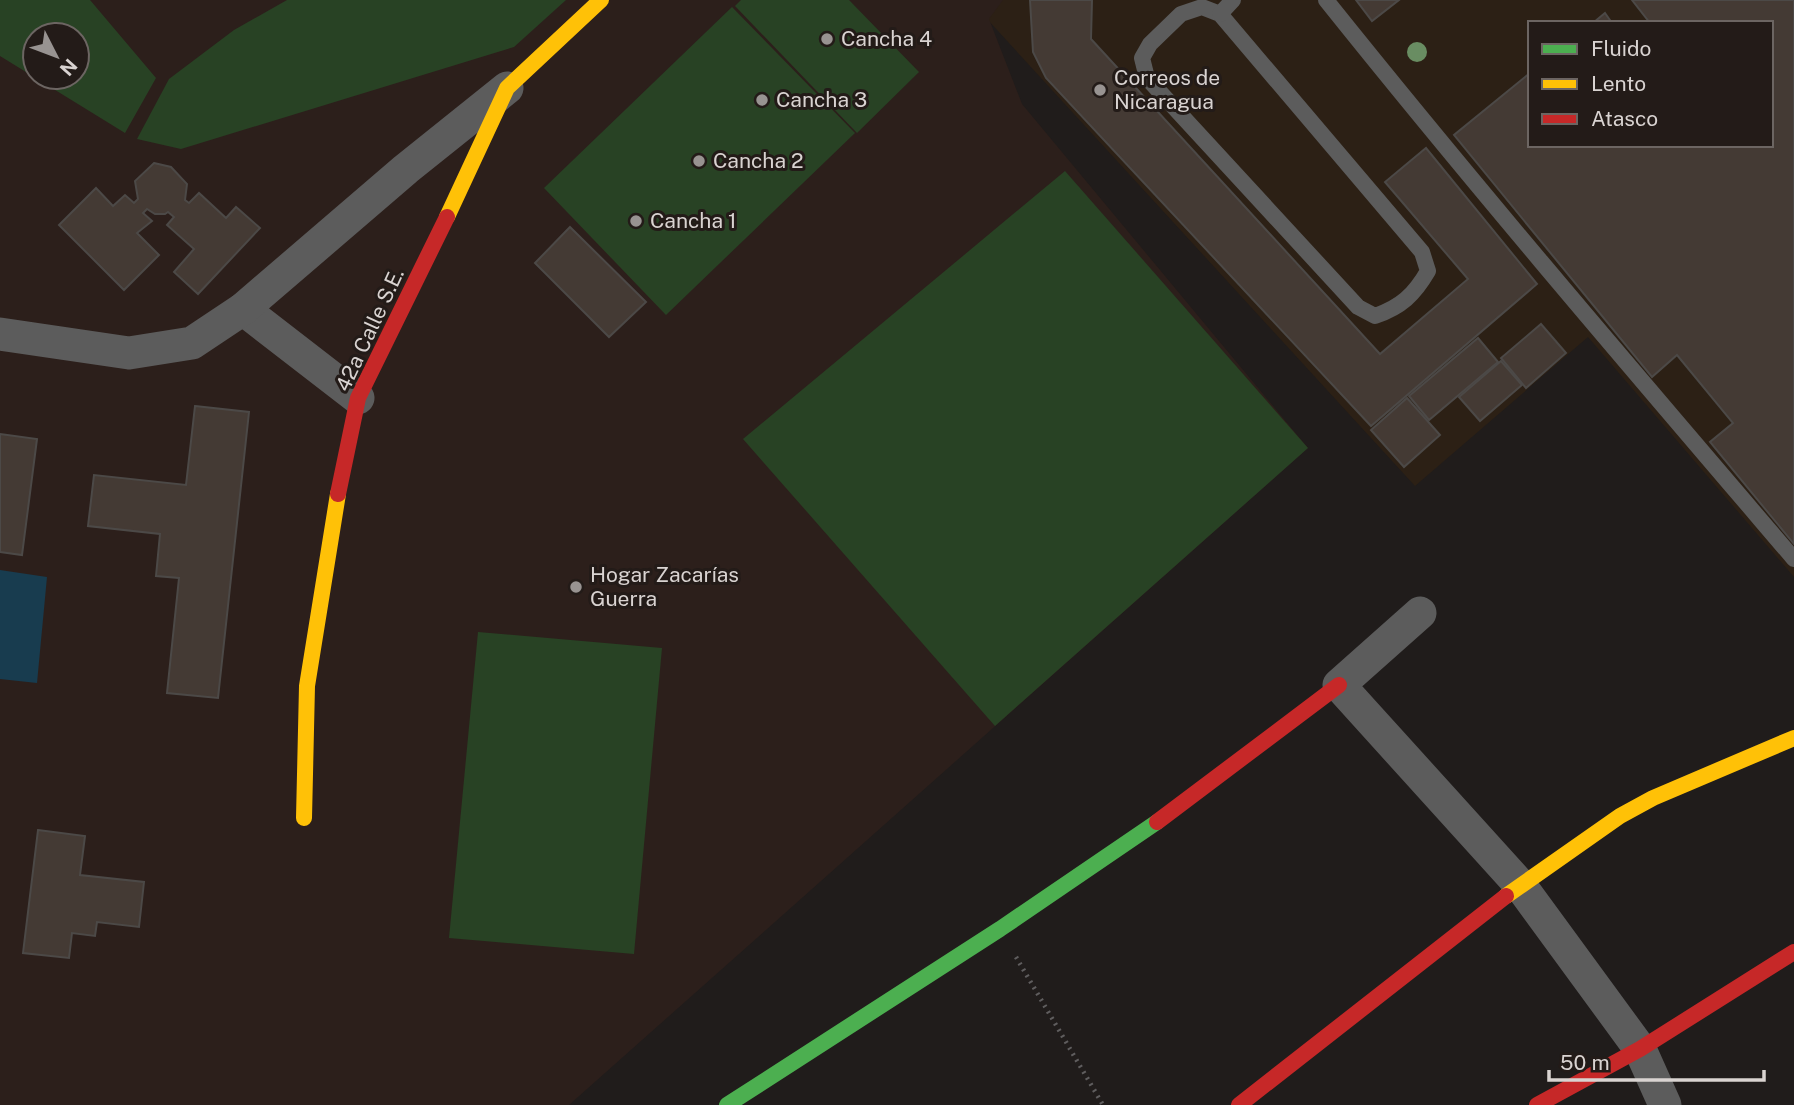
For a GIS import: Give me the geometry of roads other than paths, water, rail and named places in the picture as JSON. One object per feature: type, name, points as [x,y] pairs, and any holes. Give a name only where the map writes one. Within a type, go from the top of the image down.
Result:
[{"type":"street","name":"42a Calle S.E.","points":[[304,818],[307,686],[334,512],[358,398],[507,88],[601,0]]},
{"type":"street","points":[[0,334],[129,353],[192,342],[243,309],[406,169],[507,88]]},
{"type":"street","points":[[243,309],[358,398]]},
{"type":"street","points":[[727,1105],[1000,929],[1165,816],[1339,685],[1420,613]]},
{"type":"street","points":[[1339,685],[1520,886],[1640,1049],[1665,1105]]},
{"type":"street","points":[[1239,1105],[1520,886],[1631,810],[1794,738]]},
{"type":"street","points":[[1536,1105],[1640,1049],[1794,952]]},
{"type":"lane","points":[[1220,14],[1233,0]]},
{"type":"lane","points":[[1326,0],[1562,288],[1794,559]]},
{"type":"lane","points":[[1202,6],[1220,14],[1422,252],[1428,271],[1417,290],[1393,310],[1375,316],[1357,307],[1147,78],[1142,58],[1150,44],[1181,14],[1202,6]]},
{"type":"water","points":[[0,570],[47,577],[37,683],[0,679]]},
{"type":"place","name":"Cancha 4","points":[[827,39]]},
{"type":"place","name":"Correos de Nicaragua","points":[[1100,90]]},
{"type":"place","name":"Cancha 3","points":[[762,100]]},
{"type":"place","name":"Cancha 2","points":[[699,161]]},
{"type":"place","name":"Cancha 1","points":[[636,221]]},
{"type":"place","name":"Hogar Zacarías Guerra","points":[[576,587]]}]
